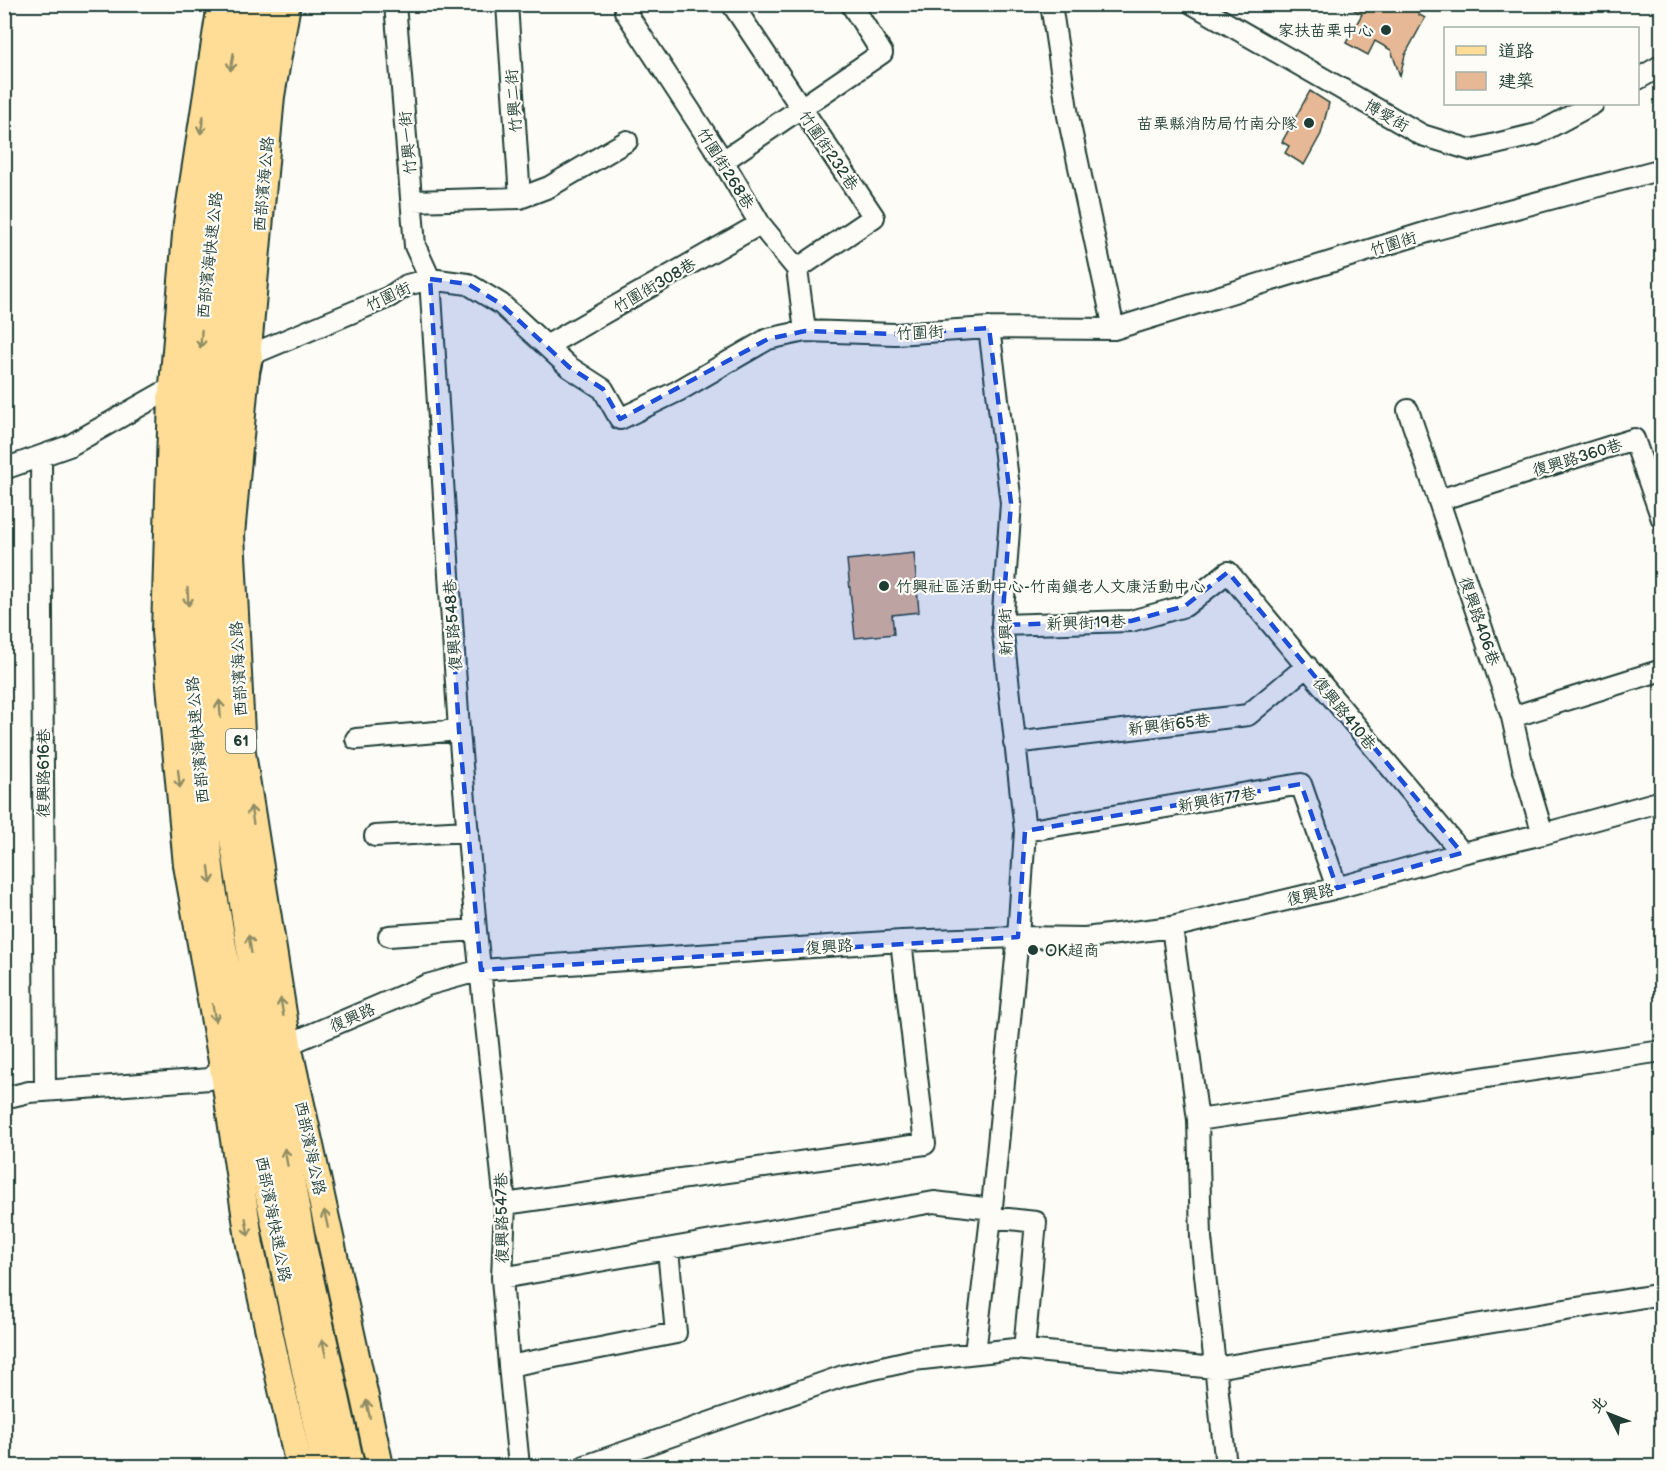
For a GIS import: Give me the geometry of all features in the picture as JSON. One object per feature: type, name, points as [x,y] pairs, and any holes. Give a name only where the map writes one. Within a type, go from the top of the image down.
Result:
[{"type":"highway","name":"西部濱海快速公路","points":[[242,4],[229,78],[202,312],[197,557],[227,793],[255,1056],[326,1467]]},
{"type":"highway","name":"西部濱海快速公路","points":[[197,557],[254,86],[268,4]]},
{"type":"highway","points":[[197,557],[248,356]]},
{"type":"highway","points":[[172,392],[197,557]]},
{"type":"highway","name":"西部濱海快速公路","points":[[255,1056],[302,1246],[350,1467]]},
{"type":"main road","name":"西部濱海公路","points":[[220,4],[187,223],[172,392],[165,632],[187,865],[255,1056],[380,1467]]},
{"type":"main road","name":"西部濱海公路","points":[[287,4],[271,96],[231,535],[255,1056],[250,1245],[299,1467]]},
{"type":"street","name":"竹興一街","points":[[395,4],[415,246],[430,279]]},
{"type":"street","name":"竹興二街","points":[[507,4],[520,198]]},
{"type":"street","name":"竹圍街232巷","points":[[732,4],[874,217],[796,269]]},
{"type":"street","points":[[723,161],[882,53],[851,4]]},
{"type":"street","points":[[1051,4],[1068,116],[1114,329]]},
{"type":"street","name":"博愛街","points":[[1193,4],[1422,135],[1471,150],[1537,134],[1591,105]]},
{"type":"street","name":"竹圍街268巷","points":[[625,11],[723,161],[760,224],[796,269]]},
{"type":"street","points":[[1639,78],[1662,65]]},
{"type":"street","points":[[413,201],[520,198],[549,187],[627,141]]},
{"type":"street","name":"竹圍街","points":[[248,356],[389,297],[407,285],[430,279],[468,284],[501,304],[570,367],[603,388],[620,419],[678,391],[768,339],[805,331],[895,334],[990,328],[1114,329],[1434,230],[1662,169]]},
{"type":"street","name":"竹圍街308巷","points":[[548,345],[760,224]]},
{"type":"street","points":[[796,269],[805,331]]},
{"type":"street","name":"復興路548巷","points":[[430,279],[459,730],[481,970]]},
{"type":"street","name":"新興街","points":[[975,1353],[1018,937],[1024,831],[1002,625],[1011,503],[990,328]]},
{"type":"street","points":[[4,469],[69,446],[172,392]]},
{"type":"street","name":"復興路406巷","points":[[1408,410],[1512,717],[1523,767],[1544,834]]},
{"type":"street","name":"復興路360巷","points":[[1439,500],[1634,439],[1662,519]]},
{"type":"street","name":"復興路616巷","points":[[41,456],[45,1090]]},
{"type":"street","name":"新興街19巷","points":[[1002,625],[1131,621],[1185,606],[1228,572]]},
{"type":"street","name":"復興路410巷","points":[[1228,572],[1461,853]]},
{"type":"street","name":"新興街65巷","points":[[1014,743],[1248,715],[1307,666]]},
{"type":"street","points":[[1512,717],[1662,670]]},
{"type":"street","points":[[356,739],[459,730]]},
{"type":"street","name":"新興街77巷","points":[[1024,831],[1301,784],[1337,888]]},
{"type":"street","name":"復興路","points":[[4,1098],[45,1090],[210,1079],[255,1056],[427,985],[481,970],[902,941],[1018,937],[1085,938],[1172,927],[1337,888],[1662,801]]},
{"type":"street","points":[[375,836],[468,831]]},
{"type":"street","points":[[1172,927],[1198,1120],[1201,1239],[1226,1467]]},
{"type":"street","points":[[389,936],[476,930]]},
{"type":"street","points":[[505,1204],[925,1144],[902,941]]},
{"type":"street","name":"復興路547巷","points":[[481,970],[505,1204],[502,1278],[519,1467]]},
{"type":"street","points":[[1198,1120],[1662,1051]]},
{"type":"street","points":[[502,1278],[934,1202],[1036,1222],[1024,1350]]},
{"type":"street","points":[[509,1365],[676,1333],[668,1250]]},
{"type":"street","points":[[585,1467],[843,1376],[913,1360],[1024,1350],[1215,1368],[1662,1294]]},
{"type":"highlighted area","points":[[430,279],[468,284],[501,304],[569,367],[603,389],[620,419],[768,339],[805,331],[895,334],[989,328],[1011,503],[1002,625],[1131,621],[1185,606],[1228,572],[1462,853],[1337,888],[1301,784],[1025,831],[1018,937],[481,970],[459,730]]},
{"type":"building","name":"家扶苗栗中心","points":[[1344,4],[1423,4],[1418,14],[1425,18],[1405,55],[1400,76],[1391,50],[1375,41],[1368,55],[1346,43],[1362,14]]},
{"type":"building","name":"苗栗縣消防局竹南分隊","points":[[1310,91],[1329,103],[1321,134],[1304,165],[1285,153],[1289,146],[1282,142]]},
{"type":"building","name":"竹興社區活動中心-竹南鎮老人文康活動中心","points":[[914,553],[919,612],[892,615],[894,634],[855,638],[847,560]]},
{"type":"place","name":"家扶苗栗中心","points":[[1386,30]]},
{"type":"place","name":"苗栗縣消防局竹南分隊","points":[[1309,123]]},
{"type":"place","name":"竹興社區活動中心-竹南鎮老人文康活動中心","points":[[884,586]]},
{"type":"place","name":"OK超商","points":[[1033,950]]}]
